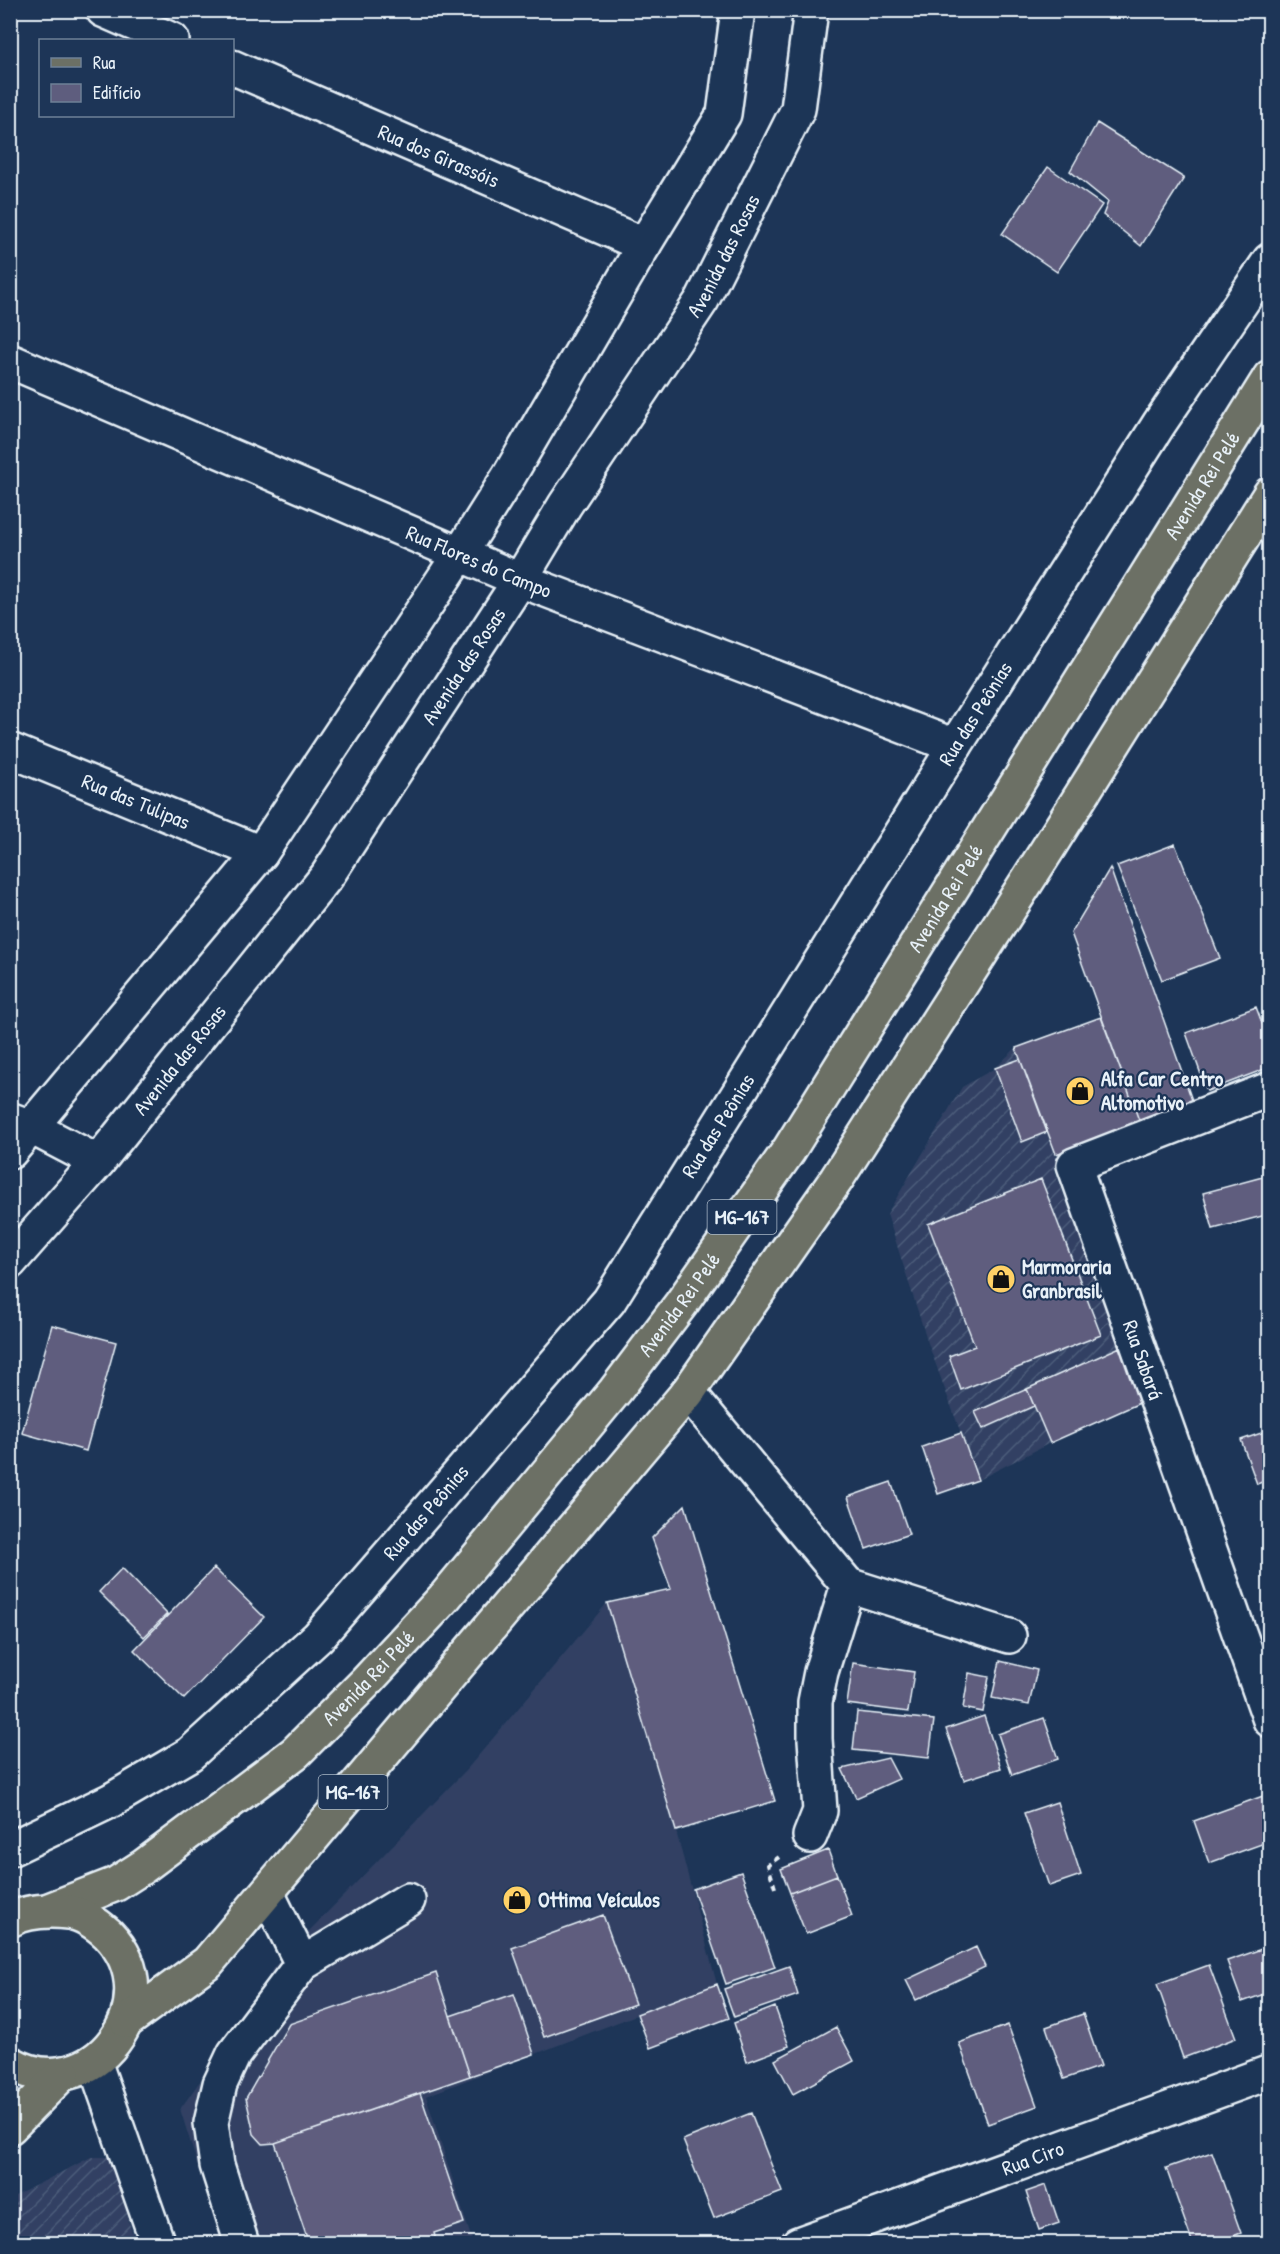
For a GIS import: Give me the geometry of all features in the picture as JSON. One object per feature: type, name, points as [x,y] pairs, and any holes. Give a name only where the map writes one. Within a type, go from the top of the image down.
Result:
[{"type":"main road","name":"Avenida Rei Pelé","points":[[49,1910],[116,1884],[144,1866],[295,1752],[365,1683],[444,1598],[615,1391],[681,1304],[789,1150],[1269,377]]},
{"type":"main road","name":"MG-167","points":[[127,2021],[208,1962],[688,1392],[836,1180],[1047,850],[1269,494]]},
{"type":"main road","points":[[10,2063],[19,2068],[40,2073],[63,2073],[84,2067],[107,2050],[119,2037],[127,2021],[132,1995],[129,1968],[117,1944],[99,1925],[75,1913],[49,1910],[12,1918]]},
{"type":"main road","points":[[10,2127],[63,2073]]},
{"type":"street","points":[[103,10],[170,39]]},
{"type":"street","points":[[10,1152],[21,1123],[261,853],[460,554],[509,476],[644,245],[724,114],[738,10]]},
{"type":"street","name":"Avenida das Rosas","points":[[10,1262],[98,1162],[327,876],[520,580],[565,505],[702,300],[798,109],[811,10]]},
{"type":"street","name":"Rua dos Girassóis","points":[[234,68],[644,245]]},
{"type":"street","name":"Rua das Peônias","points":[[10,1849],[110,1801],[190,1754],[318,1637],[609,1301],[1152,434],[1269,260]]},
{"type":"street","name":"Rua Flores do Campo","points":[[10,361],[520,580],[955,746]]},
{"type":"street","name":"Rua das Tulipas","points":[[10,750],[261,853]]},
{"type":"street","name":"Rua Sabará","points":[[1269,1089],[1074,1165],[1269,1720]]},
{"type":"street","points":[[21,1123],[98,1162]]},
{"type":"street","points":[[688,1392],[848,1585],[1009,1636]]},
{"type":"street","points":[[810,1836],[820,1810],[815,1702],[821,1672],[848,1585]]},
{"type":"street","points":[[267,1893],[303,1964]]},
{"type":"street","points":[[242,2244],[217,2165],[211,2123],[220,2084],[234,2054],[303,1964],[408,1900]]},
{"type":"street","points":[[94,2061],[158,2244]]},
{"type":"street","name":"Rua Ciro","points":[[798,2244],[1269,2072]]},
{"type":"shaded area","name":"Marmoraria Granbrasil","points":[[1016,1048],[1056,1154],[1055,1171],[1120,1347],[1144,1401],[1050,1443],[978,1480],[928,1343],[887,1214],[962,1087],[995,1068]]},
{"type":"shaded area","name":"Ottima Veículos","points":[[607,1603],[676,1831],[717,1984],[426,2096],[473,2243],[222,2243],[180,2109],[249,2013],[273,1968],[467,1769]]},
{"type":"shaded area","points":[[91,2157],[111,2157],[135,2243],[11,2244],[11,2198]]},
{"type":"building","points":[[1097,123],[1184,178],[1141,246],[1103,215],[1108,202],[1070,171]]},
{"type":"building","points":[[1048,167],[1102,205],[1057,272],[1002,234]]},
{"type":"building","points":[[1175,844],[1220,958],[1162,980],[1117,866]]},
{"type":"building","points":[[1110,868],[1193,1103],[1140,1123],[1071,933]]},
{"type":"building","points":[[1256,1007],[1270,1044],[1270,1067],[1207,1091],[1186,1033]]},
{"type":"building","name":"Alfa Car Centro Altomotivo","points":[[1101,1017],[1140,1123],[1056,1154],[1016,1048]]},
{"type":"building","points":[[1020,1059],[1047,1132],[1022,1142],[995,1068]]},
{"type":"building","points":[[1270,1175],[1270,1214],[1213,1229],[1203,1193]]},
{"type":"building","points":[[1041,1179],[1101,1335],[961,1390],[949,1356],[975,1346],[928,1224]]},
{"type":"building","points":[[52,1325],[116,1342],[86,1451],[22,1433]]},
{"type":"building","points":[[1120,1347],[1144,1401],[1050,1443],[1027,1389]]},
{"type":"building","points":[[1027,1389],[1034,1406],[983,1429],[975,1412]]},
{"type":"building","points":[[1270,1430],[1270,1479],[1257,1484],[1241,1440]]},
{"type":"building","points":[[961,1433],[978,1480],[938,1494],[922,1447]]},
{"type":"building","points":[[891,1482],[909,1534],[866,1549],[848,1497]]},
{"type":"building","points":[[685,1505],[775,1801],[676,1831],[607,1603],[671,1589],[652,1538]]},
{"type":"building","points":[[122,1568],[167,1614],[144,1637],[99,1592]]},
{"type":"building","points":[[214,1568],[264,1617],[184,1699],[134,1650]]},
{"type":"building","points":[[1000,1661],[1037,1670],[1029,1705],[992,1698]]},
{"type":"building","points":[[853,1663],[914,1672],[908,1712],[847,1704]]},
{"type":"building","points":[[969,1673],[989,1677],[983,1712],[963,1708]]},
{"type":"building","points":[[857,1712],[934,1720],[929,1758],[853,1750]]},
{"type":"building","points":[[984,1716],[1001,1768],[964,1780],[946,1729]]},
{"type":"building","points":[[1044,1718],[1058,1759],[1012,1775],[998,1734]]},
{"type":"building","points":[[888,1758],[899,1779],[856,1798],[842,1769]]},
{"type":"building","points":[[1263,1796],[1270,1814],[1270,1841],[1209,1863],[1194,1821]]},
{"type":"building","points":[[1057,1802],[1081,1875],[1049,1886],[1024,1813]]},
{"type":"building","points":[[828,1850],[837,1875],[790,1893],[781,1869]]},
{"type":"building","points":[[741,1872],[775,1967],[726,1984],[693,1889]]},
{"type":"building","points":[[837,1875],[852,1916],[806,1934],[790,1893]]},
{"type":"building","points":[[603,1915],[635,2004],[544,2037],[512,1948]]},
{"type":"building","points":[[1270,1946],[1270,1992],[1242,2002],[1227,1961]]},
{"type":"building","points":[[976,1947],[985,1967],[916,2000],[906,1980]]},
{"type":"building","points":[[1209,1965],[1236,2038],[1183,2058],[1157,1984]]},
{"type":"building","points":[[789,1966],[798,1995],[734,2017],[724,1989]]},
{"type":"building","points":[[436,1973],[470,2076],[275,2143],[263,2144],[254,2134],[246,2098],[289,2024]]},
{"type":"building","points":[[717,1984],[729,2018],[650,2048],[637,2014]]},
{"type":"building","points":[[514,1994],[534,2054],[470,2076],[450,2016]]},
{"type":"building","points":[[775,2007],[789,2046],[747,2062],[734,2023]]},
{"type":"building","points":[[1083,2014],[1101,2066],[1064,2079],[1046,2027]]},
{"type":"building","points":[[1008,2025],[1037,2106],[988,2124],[959,2043]]},
{"type":"building","points":[[836,2027],[854,2061],[793,2094],[775,2060]]},
{"type":"building","points":[[420,2093],[464,2223],[434,2233],[437,2244],[309,2244],[275,2143]]},
{"type":"building","points":[[751,2113],[782,2192],[714,2218],[683,2140]]},
{"type":"building","points":[[1212,2152],[1241,2233],[1212,2244],[1193,2244],[1166,2168]]},
{"type":"building","points":[[1046,2185],[1059,2223],[1039,2230],[1026,2192]]},
{"type":"place","name":"Alfa Car Centro Altomotivo","points":[[1080,1091]]},
{"type":"place","name":"Marmoraria Granbrasil","points":[[1001,1279]]},
{"type":"place","name":"Ottima Veículos","points":[[517,1900]]}]
